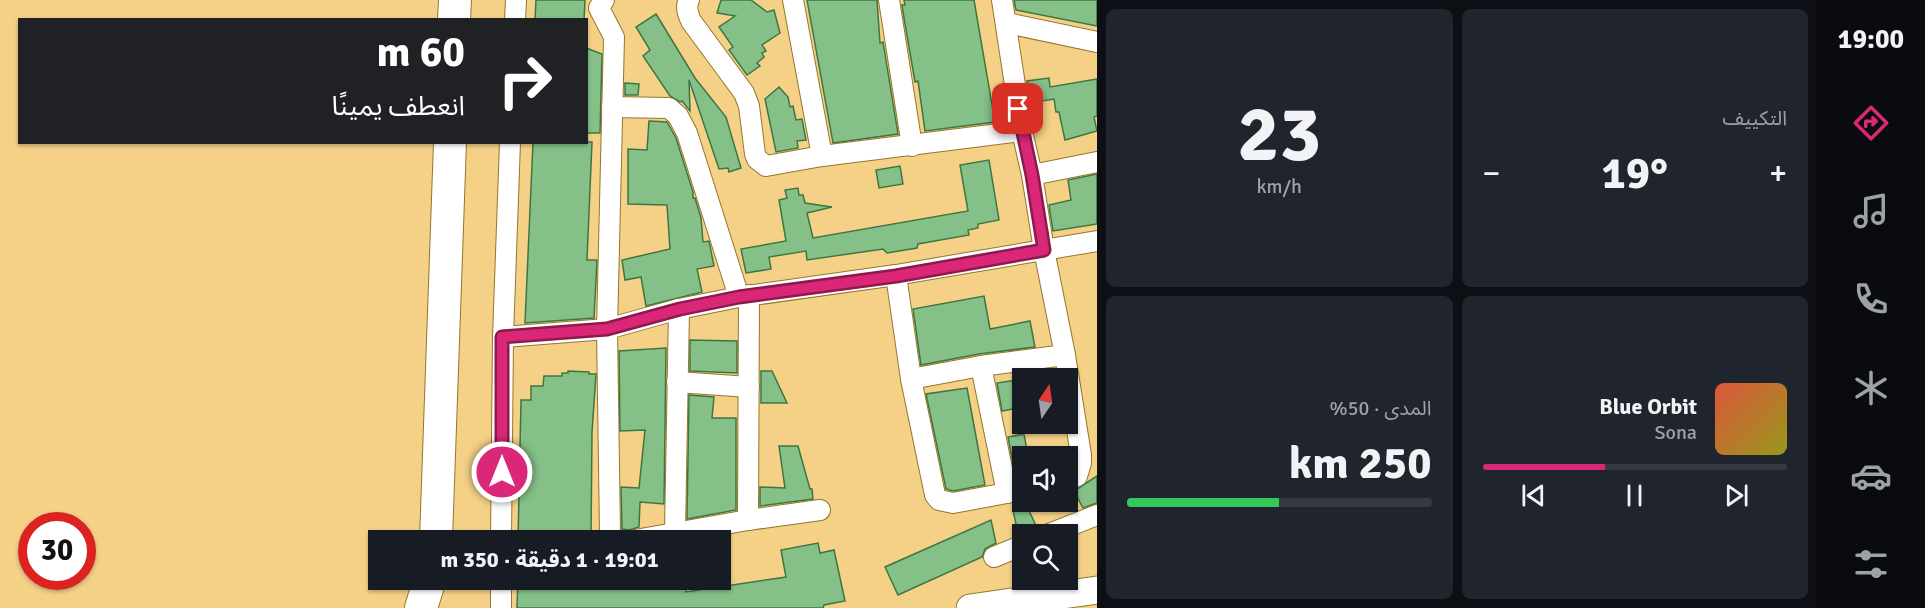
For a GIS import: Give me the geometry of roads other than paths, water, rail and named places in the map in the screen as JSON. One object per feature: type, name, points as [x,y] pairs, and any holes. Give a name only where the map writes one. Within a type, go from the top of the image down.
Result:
[{"type":"main road","points":[[454,18],[455,0]]},
{"type":"main road","points":[[436,530],[450,144]]},
{"type":"main road","points":[[421,608],[427,590]]},
{"type":"main road","points":[[440,590],[442,608]]},
{"type":"street","points":[[515,18],[516,0]]},
{"type":"street","points":[[604,0],[599,8],[614,37],[607,329],[610,530]]},
{"type":"street","points":[[689,0],[687,3],[691,21],[744,93],[749,106],[758,159],[766,166],[822,156],[1022,131]]},
{"type":"street","points":[[793,0],[822,156]]},
{"type":"street","points":[[889,0],[912,146]]},
{"type":"street","points":[[1002,0],[1022,131],[1065,354],[1081,455],[1078,474]]},
{"type":"street","points":[[1007,23],[1097,42]]},
{"type":"street","points":[[612,107],[669,108],[678,116],[687,133],[744,296],[749,387],[748,520]]},
{"type":"street","points":[[501,530],[502,337],[510,144]]},
{"type":"street","points":[[1032,175],[1097,162]]},
{"type":"street","points":[[502,337],[607,329],[680,309],[744,296],[896,276],[1097,241]]},
{"type":"street","points":[[896,276],[910,379],[934,495],[939,500],[953,504],[1012,493]]},
{"type":"street","points":[[675,530],[680,309]]},
{"type":"street","points":[[910,379],[1065,354]]},
{"type":"street","points":[[981,366],[1012,481]]},
{"type":"street","points":[[677,382],[749,387]]},
{"type":"street","points":[[687,530],[820,510]]},
{"type":"street","points":[[1075,524],[1097,515]]},
{"type":"street","points":[[994,556],[1012,549]]},
{"type":"street","points":[[501,590],[501,608]]},
{"type":"street","points":[[970,608],[1097,590]]}]
